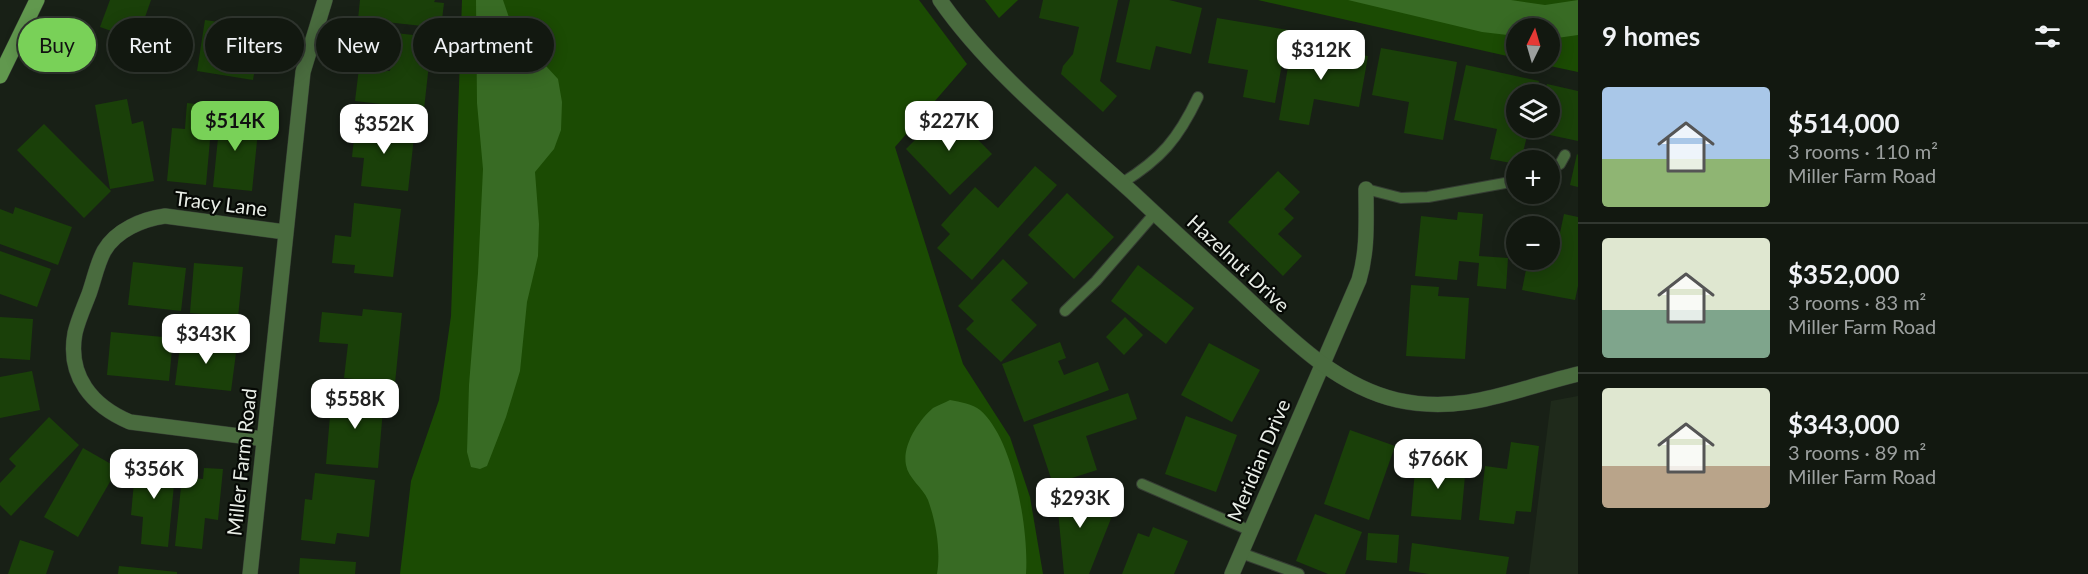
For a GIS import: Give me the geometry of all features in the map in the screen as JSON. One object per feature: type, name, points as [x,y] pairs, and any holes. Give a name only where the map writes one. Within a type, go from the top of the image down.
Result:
[{"type":"main road","points":[[0,76],[37,0]]},
{"type":"street","name":"Miller Farm Road","points":[[250,574],[303,72],[325,0]]},
{"type":"street","name":"Hazelnut Drive","points":[[940,0],[995,66],[1293,340],[1352,383],[1373,393],[1405,402],[1436,405],[1485,400],[1578,374]]},
{"type":"street","name":"Meridian Drive","points":[[1232,574],[1364,264],[1366,189]]},
{"type":"street","name":"Tracy Lane","points":[[264,439],[130,422],[112,415],[100,406],[79,378],[73,347],[76,331],[104,252],[113,239],[148,218],[165,216],[285,232]]},
{"type":"lane","points":[[1122,183],[1148,167],[1160,156],[1187,121],[1198,97]]},
{"type":"lane","points":[[1560,164],[1565,155]]},
{"type":"lane","points":[[1366,189],[1401,198],[1428,197],[1506,183]]},
{"type":"lane","points":[[1065,311],[1096,281],[1155,213]]},
{"type":"lane","points":[[1142,484],[1251,531]]},
{"type":"lane","points":[[1241,554],[1299,574]]},
{"type":"shaded area","points":[[462,0],[919,0],[967,64],[895,147],[963,364],[1010,437],[1030,497],[1043,574],[400,574],[411,481],[439,400],[451,316],[459,72],[554,72],[554,18],[461,18]]},
{"type":"shaded area","points":[[476,0],[503,0],[509,18],[476,18]]},
{"type":"shaded area","points":[[985,0],[1018,0],[999,18]]},
{"type":"shaded area","points":[[1258,0],[1578,0],[1578,72],[1560,68],[1560,18],[1506,18],[1506,56]]},
{"type":"shaded area","points":[[1348,0],[1511,0],[1545,5],[1578,0],[1578,35],[1560,38],[1560,18],[1506,18],[1506,35],[1482,32]]},
{"type":"shaded area","points":[[477,72],[552,72],[558,79],[562,102],[561,130],[554,149],[535,172],[539,224],[538,256],[527,302],[520,371],[506,417],[487,466],[480,469],[471,467],[467,452],[483,169]]},
{"type":"shaded area","points":[[1578,396],[1578,574],[1529,574],[1551,401]]},
{"type":"shaded area","points":[[950,400],[980,410],[992,424],[1002,442],[1017,487],[1022,511],[1026,574],[937,574],[938,546],[933,518],[926,496],[907,470],[905,457],[909,441],[922,419],[933,408]]},
{"type":"building","points":[[110,0],[151,0],[145,18],[108,18],[108,30],[100,27]]},
{"type":"building","points":[[360,0],[435,0],[434,2],[444,3],[442,18],[413,18],[413,25],[401,24],[401,18],[358,18]]},
{"type":"building","points":[[1043,0],[1118,0],[1100,81],[1117,96],[1103,112],[1061,74],[1063,66],[1073,54],[1079,27],[1039,18]]},
{"type":"building","points":[[1130,0],[1169,0],[1202,8],[1191,54],[1156,46],[1150,70],[1116,62]]},
{"type":"building","points":[[1217,18],[1288,30],[1275,103],[1243,97],[1248,70],[1208,63]]},
{"type":"building","points":[[205,20],[205,72],[254,72],[253,80],[197,71]]},
{"type":"building","points":[[401,34],[413,35],[413,72],[428,72],[424,109],[355,101],[359,72],[401,72]]},
{"type":"building","points":[[1292,43],[1368,56],[1359,107],[1314,99],[1309,125],[1279,120]]},
{"type":"building","points":[[1381,48],[1457,62],[1443,140],[1404,133],[1409,102],[1372,95]]},
{"type":"building","points":[[1466,65],[1539,81],[1538,84],[1506,84],[1506,138],[1526,138],[1524,150],[1506,150],[1506,162],[1490,159],[1497,129],[1454,120]]},
{"type":"building","points":[[1560,87],[1578,91],[1578,141],[1560,137]]},
{"type":"building","points":[[127,99],[132,124],[143,121],[154,181],[110,189],[95,105]]},
{"type":"building","points":[[187,103],[213,106],[206,185],[167,181],[172,128],[185,129]]},
{"type":"building","points":[[947,108],[992,154],[950,195],[906,149]]},
{"type":"building","points":[[221,109],[251,112],[249,131],[258,131],[252,191],[213,187]]},
{"type":"building","points":[[356,121],[415,128],[408,191],[361,186],[364,158],[352,157]]},
{"type":"building","points":[[44,124],[111,191],[84,218],[17,150]]},
{"type":"building","points":[[1578,155],[1578,187],[1570,185]]},
{"type":"building","points":[[1035,166],[1057,185],[972,280],[937,248],[950,234],[941,225],[975,187],[998,208]]},
{"type":"building","points":[[1278,171],[1300,192],[1284,209],[1294,218],[1278,234],[1302,256],[1283,276],[1228,222]]},
{"type":"building","points":[[1067,193],[1114,237],[1074,279],[1028,235]]},
{"type":"building","points":[[354,203],[401,209],[393,277],[354,273],[355,265],[332,263],[335,235],[351,237]]},
{"type":"building","points":[[15,207],[72,227],[58,265],[0,244],[0,209],[13,214]]},
{"type":"building","points":[[1458,212],[1483,214],[1479,256],[1506,258],[1506,289],[1477,286],[1479,263],[1459,261],[1457,280],[1415,276],[1421,216],[1457,220]]},
{"type":"building","points":[[1564,214],[1578,217],[1578,286],[1575,300],[1522,290],[1526,270],[1560,270],[1560,233]]},
{"type":"building","points":[[0,251],[51,269],[37,307],[0,294]]},
{"type":"building","points":[[1003,259],[1028,283],[1011,300],[1037,325],[1001,362],[966,329],[974,321],[958,306]]},
{"type":"building","points":[[133,262],[186,268],[181,311],[128,305]]},
{"type":"building","points":[[194,263],[243,267],[238,317],[190,313]]},
{"type":"building","points":[[1138,265],[1194,308],[1166,344],[1111,301]]},
{"type":"building","points":[[1411,285],[1439,287],[1438,296],[1469,298],[1465,359],[1406,356]]},
{"type":"building","points":[[363,309],[402,313],[395,383],[344,378],[348,344],[319,342],[322,312],[362,316]]},
{"type":"building","points":[[0,317],[33,319],[30,360],[0,358]]},
{"type":"building","points":[[1125,317],[1143,335],[1124,355],[1106,337]]},
{"type":"building","points":[[111,332],[173,338],[169,381],[107,375]]},
{"type":"building","points":[[181,339],[237,345],[231,391],[175,385]]},
{"type":"building","points":[[1060,342],[1066,358],[1058,361],[1064,375],[1098,362],[1109,390],[1024,422],[1002,364]]},
{"type":"building","points":[[1209,343],[1260,370],[1232,422],[1181,395]]},
{"type":"building","points":[[32,371],[40,410],[0,418],[0,377]]},
{"type":"building","points":[[332,392],[384,397],[378,468],[326,464]]},
{"type":"building","points":[[1128,393],[1137,419],[1086,436],[1097,470],[1053,484],[1033,425]]},
{"type":"building","points":[[1186,416],[1237,435],[1216,492],[1165,474]]},
{"type":"building","points":[[49,417],[79,445],[11,516],[0,505],[0,483],[16,466],[9,459]]},
{"type":"building","points":[[1350,430],[1395,446],[1369,520],[1324,504]]},
{"type":"building","points":[[1511,442],[1539,446],[1531,512],[1516,511],[1514,524],[1479,520],[1485,466],[1507,469]]},
{"type":"building","points":[[83,448],[118,468],[78,537],[44,517]]},
{"type":"building","points":[[1416,459],[1466,464],[1461,520],[1411,516]]},
{"type":"building","points":[[136,460],[176,464],[168,547],[141,544],[143,517],[131,515]]},
{"type":"building","points":[[204,468],[223,469],[218,520],[205,518],[202,549],[175,546],[182,477],[203,479]]},
{"type":"building","points":[[315,473],[375,480],[369,537],[337,533],[335,544],[301,540],[305,499],[312,500]]},
{"type":"building","points":[[1090,487],[1093,506],[1112,516],[1089,574],[1064,574],[1056,490]]},
{"type":"building","points":[[1315,514],[1362,532],[1345,574],[1328,574],[1296,561]]},
{"type":"building","points":[[1153,527],[1188,541],[1174,574],[1122,574],[1138,533],[1149,537]]},
{"type":"building","points":[[1368,533],[1399,535],[1397,563],[1366,560]]},
{"type":"building","points":[[20,540],[54,551],[46,574],[8,574]]},
{"type":"building","points":[[1412,543],[1509,557],[1506,574],[1429,574],[1409,571]]},
{"type":"building","points":[[300,558],[356,562],[355,574],[299,574]]},
{"type":"building","points":[[119,566],[177,572],[177,574],[118,574]]}]
